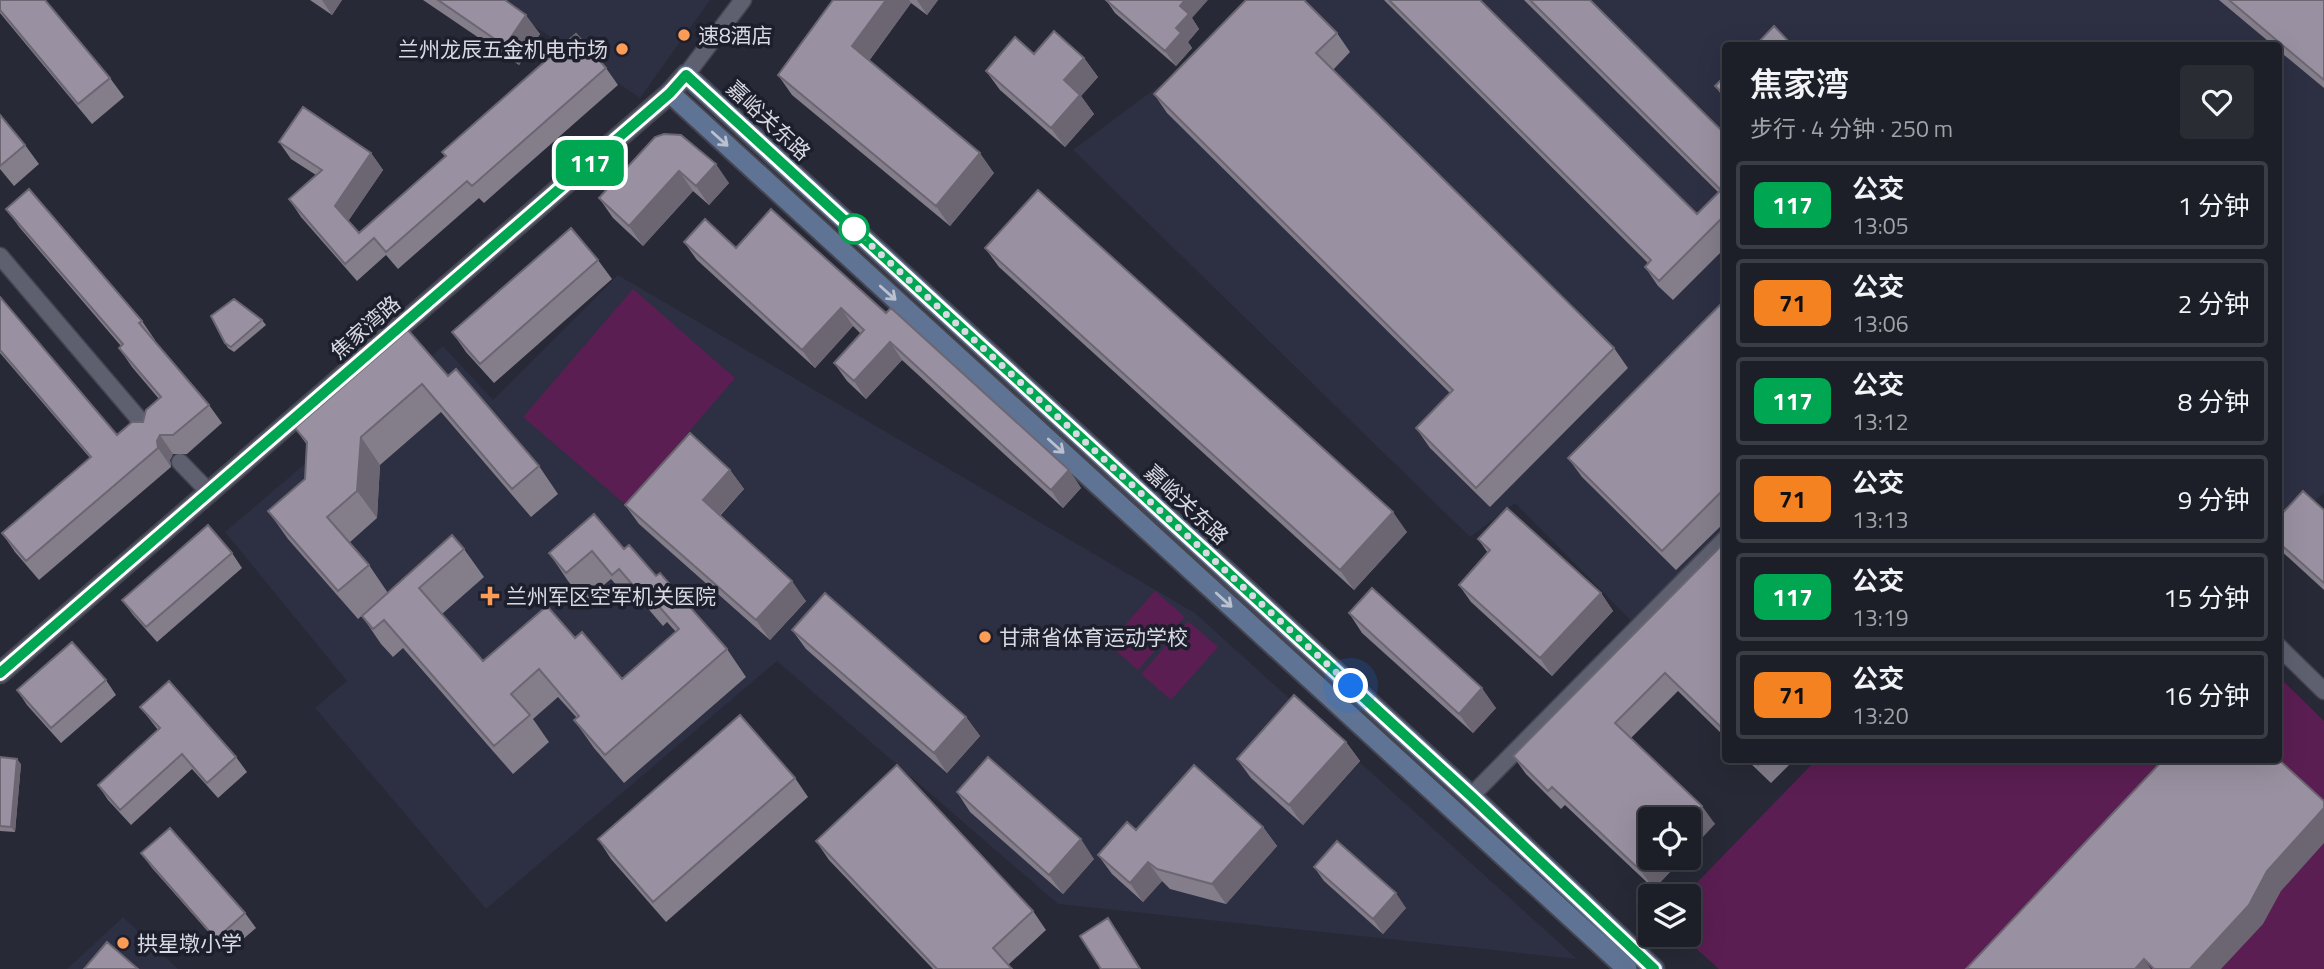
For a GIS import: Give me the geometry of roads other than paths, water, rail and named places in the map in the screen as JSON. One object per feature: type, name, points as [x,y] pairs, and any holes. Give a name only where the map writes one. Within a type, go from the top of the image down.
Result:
[{"type":"main road","name":"嘉峪关东路","points":[[686,75],[1471,796],[1654,969]]},
{"type":"main road","points":[[670,93],[1627,969]]},
{"type":"street","name":"焦家湾路","points":[[0,673],[670,93],[743,0]]},
{"type":"street","points":[[0,256],[150,432]]},
{"type":"street","points":[[180,462],[209,492]]},
{"type":"street","points":[[1471,796],[1722,542]]},
{"type":"street","points":[[2282,650],[2324,691]]},
{"type":"place","name":"速8酒店","points":[[684,35]]},
{"type":"place","name":"兰州龙辰五金机电市场","points":[[622,49]]},
{"type":"place","name":"兰州军区空军机关医院","points":[[490,596]]},
{"type":"place","name":"甘肃省体育运动学校","points":[[985,637]]},
{"type":"place","name":"拱星墩小学","points":[[123,943]]}]
